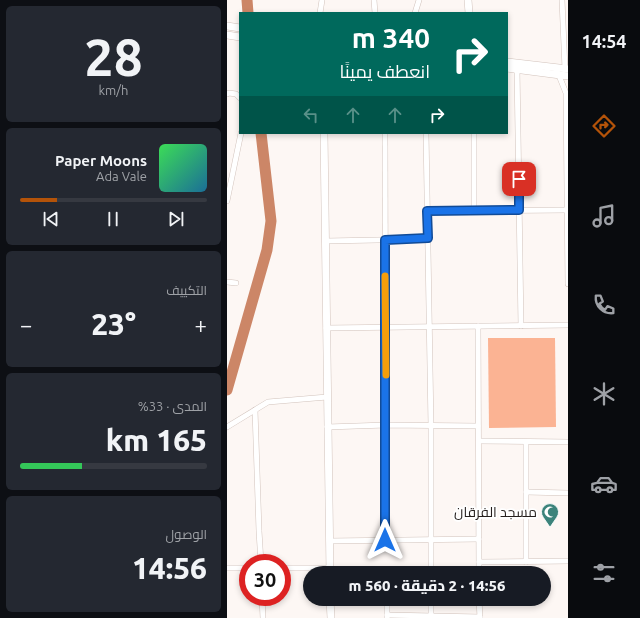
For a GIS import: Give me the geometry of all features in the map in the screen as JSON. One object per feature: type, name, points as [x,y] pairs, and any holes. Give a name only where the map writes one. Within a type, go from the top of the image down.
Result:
[{"type":"street","points":[[320,12],[322,0]]},
{"type":"street","points":[[374,0],[375,12]]},
{"type":"street","points":[[415,12],[419,0]]},
{"type":"street","points":[[468,0],[469,12]]},
{"type":"street","points":[[508,68],[558,72],[567,71],[562,0]]},
{"type":"street","points":[[227,26],[238,28]]},
{"type":"street","points":[[227,35],[238,37]]},
{"type":"street","points":[[508,62],[558,72]]},
{"type":"street","points":[[517,69],[521,326]]},
{"type":"street","points":[[558,72],[566,93],[568,284]]},
{"type":"street","points":[[227,94],[236,94],[239,97]]},
{"type":"street","points":[[227,201],[241,134]]},
{"type":"street","points":[[324,134],[329,566]]},
{"type":"street","points":[[385,134],[385,540]]},
{"type":"street","points":[[427,134],[431,426],[431,566]]},
{"type":"street","points":[[474,134],[474,211]]},
{"type":"street","points":[[427,211],[567,210]]},
{"type":"street","points":[[326,241],[428,238]]},
{"type":"street","points":[[227,282],[236,283]]},
{"type":"street","points":[[326,328],[568,325]]},
{"type":"street","points":[[478,326],[479,566]]},
{"type":"street","points":[[227,427],[268,402],[327,397]]},
{"type":"street","points":[[255,410],[260,554]]},
{"type":"street","points":[[327,427],[386,425],[478,426]]},
{"type":"street","points":[[479,441],[568,442]]},
{"type":"street","points":[[526,442],[526,562]]},
{"type":"street","points":[[526,492],[568,493]]},
{"type":"street","points":[[329,541],[479,539]]},
{"type":"street","points":[[479,562],[568,561]]},
{"type":"street","points":[[227,568],[239,568]]},
{"type":"street","points":[[291,568],[303,569]]},
{"type":"street","points":[[262,606],[263,618]]},
{"type":"street","points":[[330,606],[331,618]]},
{"type":"street","points":[[431,606],[431,616]]},
{"type":"street","points":[[387,616],[480,618],[479,606]]},
{"type":"shaded area","points":[[488,338],[555,338],[556,427],[489,428]]},
{"type":"waterway","points":[[247,0],[248,12]]},
{"type":"waterway","points":[[227,390],[267,250],[271,221],[261,134]]},
{"type":"slow traffic","points":[[385,276],[386,375]]},
{"type":"place","name":"مسجد الفرقان","points":[[550,527]]},
{"type":"route","points":[[385,540],[385,240],[428,238],[427,211],[519,210],[519,179]]}]
